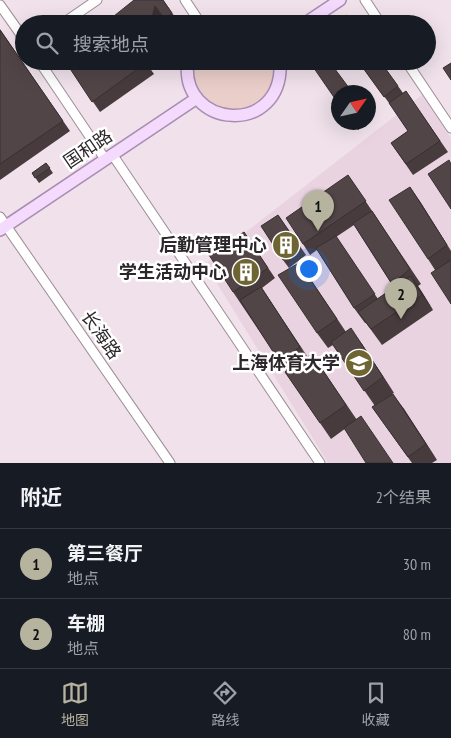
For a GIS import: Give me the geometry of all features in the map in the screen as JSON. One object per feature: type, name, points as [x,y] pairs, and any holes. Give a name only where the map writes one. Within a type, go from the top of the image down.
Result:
[{"type":"main road","points":[[318,15],[340,0]]},
{"type":"main road","points":[[188,70],[191,88],[197,98],[208,109],[223,115],[239,116],[254,112],[267,103],[276,90],[280,70]]},
{"type":"main road","name":"国和路","points":[[2,224],[197,98]]},
{"type":"street","points":[[75,15],[97,0]]},
{"type":"street","points":[[185,0],[195,15]]},
{"type":"street","points":[[365,0],[375,15]]},
{"type":"street","points":[[0,5],[15,26]]},
{"type":"street","points":[[46,70],[108,156],[320,463]]},
{"type":"street","points":[[412,70],[451,128]]},
{"type":"street","name":"长海路","points":[[2,224],[170,463]]},
{"type":"shaded area","points":[[194,70],[273,70],[268,91],[260,101],[251,107],[240,110],[218,106],[208,100],[200,91],[194,78]]},
{"type":"shaded area","name":"上海体育大学","points":[[422,95],[451,138],[451,463],[328,463],[205,264]]},
{"type":"building","points":[[134,0],[163,0],[172,13],[170,15],[162,15],[155,6],[152,15],[115,15]]},
{"type":"building","points":[[0,30],[15,52],[15,70],[28,70],[63,121],[0,164]]},
{"type":"building","points":[[451,63],[451,80],[443,68]]},
{"type":"building","points":[[71,70],[136,70],[92,102]]},
{"type":"building","points":[[315,70],[336,70],[347,85],[331,85],[331,93]]},
{"type":"building","points":[[364,70],[386,70],[398,86],[384,97]]},
{"type":"building","points":[[406,91],[440,141],[406,164],[391,143],[408,131],[389,103]]},
{"type":"building","points":[[449,160],[451,164],[451,209],[428,174]]},
{"type":"building","points":[[46,163],[50,168],[35,178],[32,173]]},
{"type":"building","points":[[348,175],[366,201],[303,244],[286,218]]},
{"type":"building","points":[[410,187],[447,245],[428,259],[389,200]]},
{"type":"building","points":[[372,211],[410,269],[392,284],[353,223]]},
{"type":"building","name":"后勤管理中心","points":[[278,215],[300,247],[283,260],[261,226]]},
{"type":"building","name":"学生活动中心","points":[[244,232],[268,268],[233,292],[209,255]]},
{"type":"building","points":[[336,236],[375,294],[354,308],[316,248]]},
{"type":"building","points":[[451,260],[451,304],[431,273]]},
{"type":"building","points":[[299,263],[337,319],[317,333],[278,275]]},
{"type":"building","points":[[411,276],[422,295],[371,329],[358,312]]},
{"type":"building","points":[[261,287],[300,347],[279,361],[240,300]]},
{"type":"building","points":[[351,328],[383,377],[364,391],[331,342]]},
{"type":"building","points":[[312,354],[346,405],[320,423],[285,372]]},
{"type":"building","points":[[393,394],[426,444],[408,457],[372,407]]},
{"type":"building","points":[[361,416],[393,463],[366,463],[344,428]]},
{"type":"place","name":"第三餐厅","points":[[318,231]]},
{"type":"place","name":"后勤管理中心","points":[[286,245]]},
{"type":"place","name":"学生活动中心","points":[[246,272]]},
{"type":"place","name":"车棚","points":[[401,319]]},
{"type":"place","name":"上海体育大学","points":[[359,363]]}]
